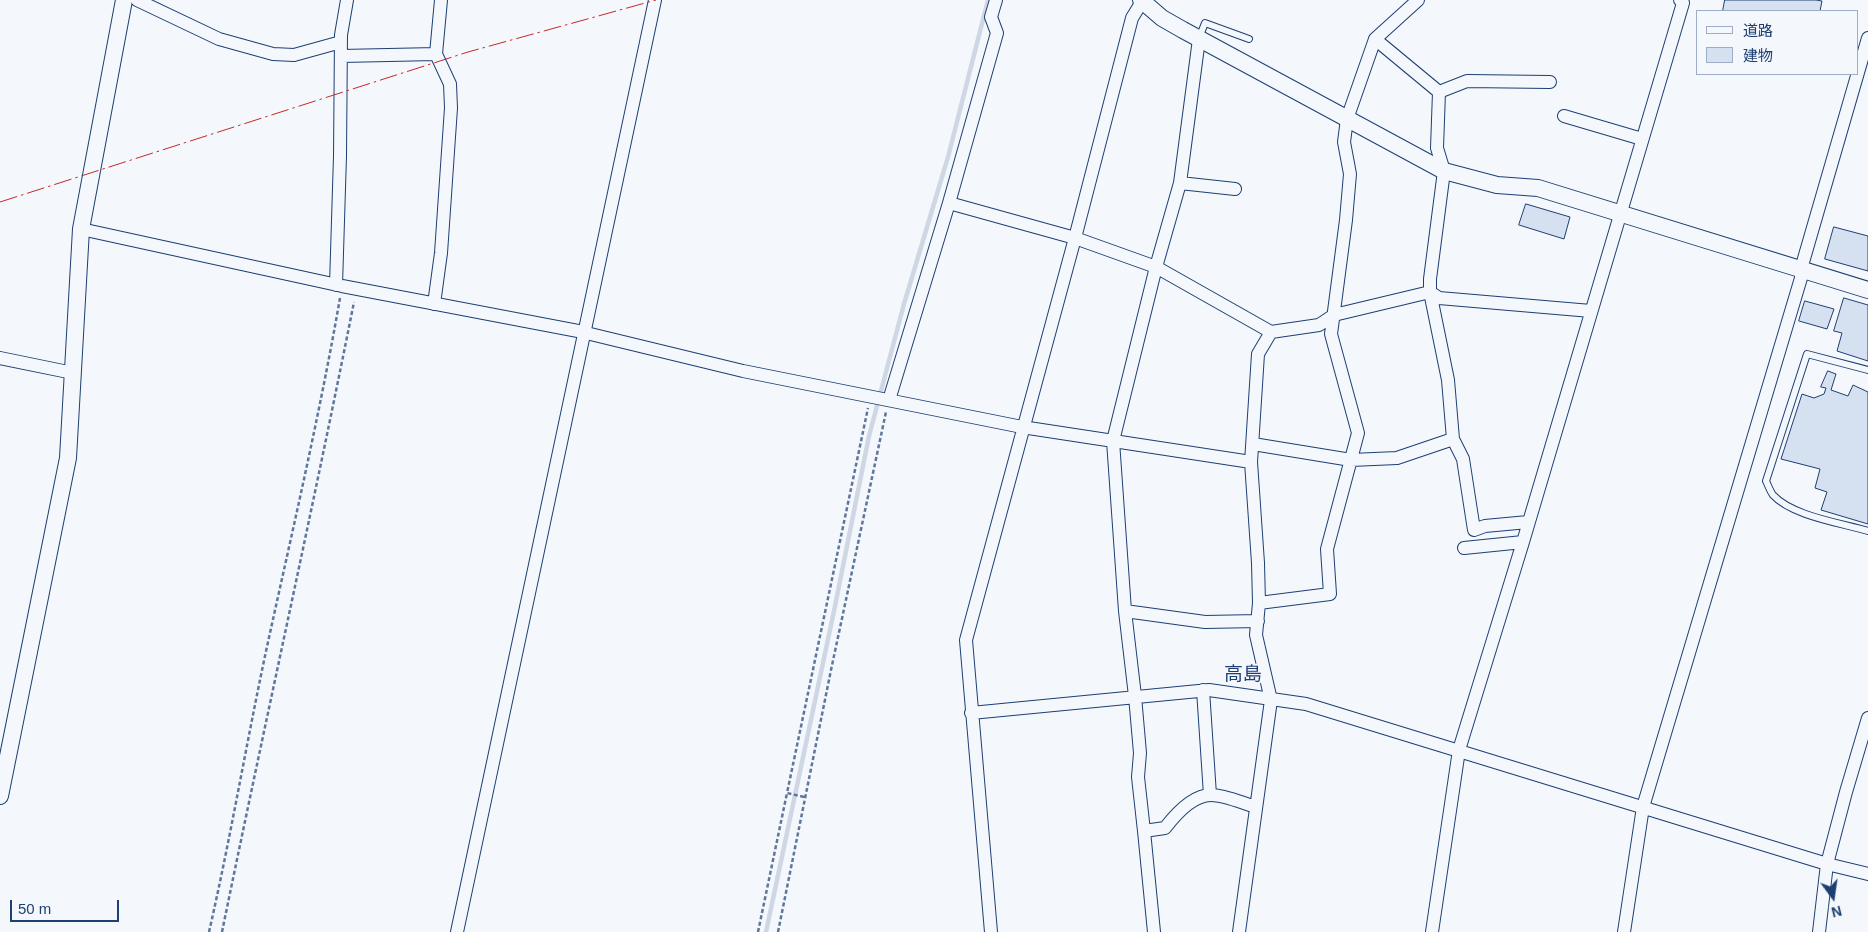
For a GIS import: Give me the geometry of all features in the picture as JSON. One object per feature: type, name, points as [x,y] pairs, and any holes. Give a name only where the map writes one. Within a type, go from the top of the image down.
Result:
[{"type":"street","points":[[0,796],[68,458],[81,229],[124,0]]},
{"type":"street","points":[[137,0],[219,39],[273,54],[294,55],[341,42]]},
{"type":"street","points":[[339,286],[341,42],[347,0]]},
{"type":"street","points":[[434,304],[441,253],[451,108],[450,84],[436,54],[441,0]]},
{"type":"street","points":[[457,932],[655,0]]},
{"type":"street","points":[[889,400],[949,203],[997,33],[991,17],[996,0]]},
{"type":"street","points":[[991,932],[966,640],[1022,427],[1075,238],[1132,18],[1142,0],[1162,18],[1199,39],[1444,171],[1496,185],[1538,188],[1868,290]]},
{"type":"street","points":[[1259,603],[1330,594],[1327,548],[1358,433],[1331,334],[1350,174],[1344,142],[1347,119],[1375,39],[1418,0]]},
{"type":"street","points":[[1432,932],[1459,750],[1523,542],[1683,3],[1680,0]]},
{"type":"street","points":[[1858,72],[1868,38]]},
{"type":"street","points":[[1154,932],[1138,777],[1140,752],[1125,611],[1113,441],[1156,267],[1180,183],[1199,39]]},
{"type":"street","points":[[1375,39],[1439,92]]},
{"type":"street","points":[[341,56],[436,54]]},
{"type":"street","points":[[1624,932],[1643,807],[1801,278],[1801,269],[1857,75]]},
{"type":"street","points":[[1439,92],[1467,81],[1550,82]]},
{"type":"street","points":[[1439,92],[1437,148],[1444,171],[1430,292],[1448,380],[1452,439],[1463,459],[1474,530],[1485,526],[1528,522]]},
{"type":"street","points":[[1564,116],[1642,139]]},
{"type":"street","points":[[1180,183],[1235,189]]},
{"type":"street","points":[[949,203],[1075,238],[1156,267],[1272,332],[1319,325],[1334,315],[1430,292],[1439,298],[1591,310]]},
{"type":"street","points":[[81,229],[339,286],[585,333],[743,371],[871,397],[1022,427],[1251,462]]},
{"type":"street","points":[[1239,932],[1271,700],[1256,635],[1259,603],[1258,563],[1251,462],[1258,354],[1272,332]]},
{"type":"street","points":[[0,358],[73,373]]},
{"type":"street","points":[[1253,444],[1351,460],[1397,458],[1452,439]]},
{"type":"street","points":[[1464,548],[1523,542]]},
{"type":"street","points":[[1125,611],[1205,622],[1258,621]]},
{"type":"street","points":[[971,713],[1204,690],[1306,704],[1827,864],[1868,874]]},
{"type":"street","points":[[1204,690],[1210,795]]},
{"type":"street","points":[[1819,932],[1827,864],[1868,718]]},
{"type":"street","points":[[1144,832],[1165,828],[1188,805],[1204,796],[1210,795],[1256,807]]},
{"type":"lane","points":[[1199,39],[1205,23],[1249,39]]},
{"type":"lane","points":[[1868,370],[1807,354],[1766,481],[1772,494],[1783,503],[1803,512],[1868,531]]},
{"type":"path","points":[[209,932],[262,672],[331,353],[339,286]]},
{"type":"path","points":[[222,932],[262,732],[287,628],[357,289]]},
{"type":"path","points":[[758,932],[871,397]]},
{"type":"path","points":[[778,932],[804,798],[889,400]]},
{"type":"path","points":[[787,793],[804,798]]},
{"type":"building","points":[[1725,0],[1822,1],[1820,10],[1723,10]]},
{"type":"building","points":[[1526,204],[1570,217],[1564,239],[1519,225]]},
{"type":"building","points":[[1834,227],[1868,236],[1868,271],[1825,259]]},
{"type":"building","points":[[1844,298],[1868,305],[1868,361],[1837,351],[1842,333],[1834,331]]},
{"type":"building","points":[[1805,301],[1834,309],[1827,329],[1799,321]]},
{"type":"building","points":[[1828,371],[1836,374],[1831,390],[1848,396],[1853,385],[1868,392],[1868,524],[1821,510],[1827,492],[1815,488],[1820,469],[1781,459],[1802,394],[1814,398],[1824,394],[1826,388],[1821,387]]},
{"type":"waterway","points":[[766,932],[869,436],[904,304],[948,157],[988,0]]},
{"type":"power","points":[[0,202],[468,52],[656,0]]},
{"type":"district","name":"高島","points":[[1243,675]]}]
